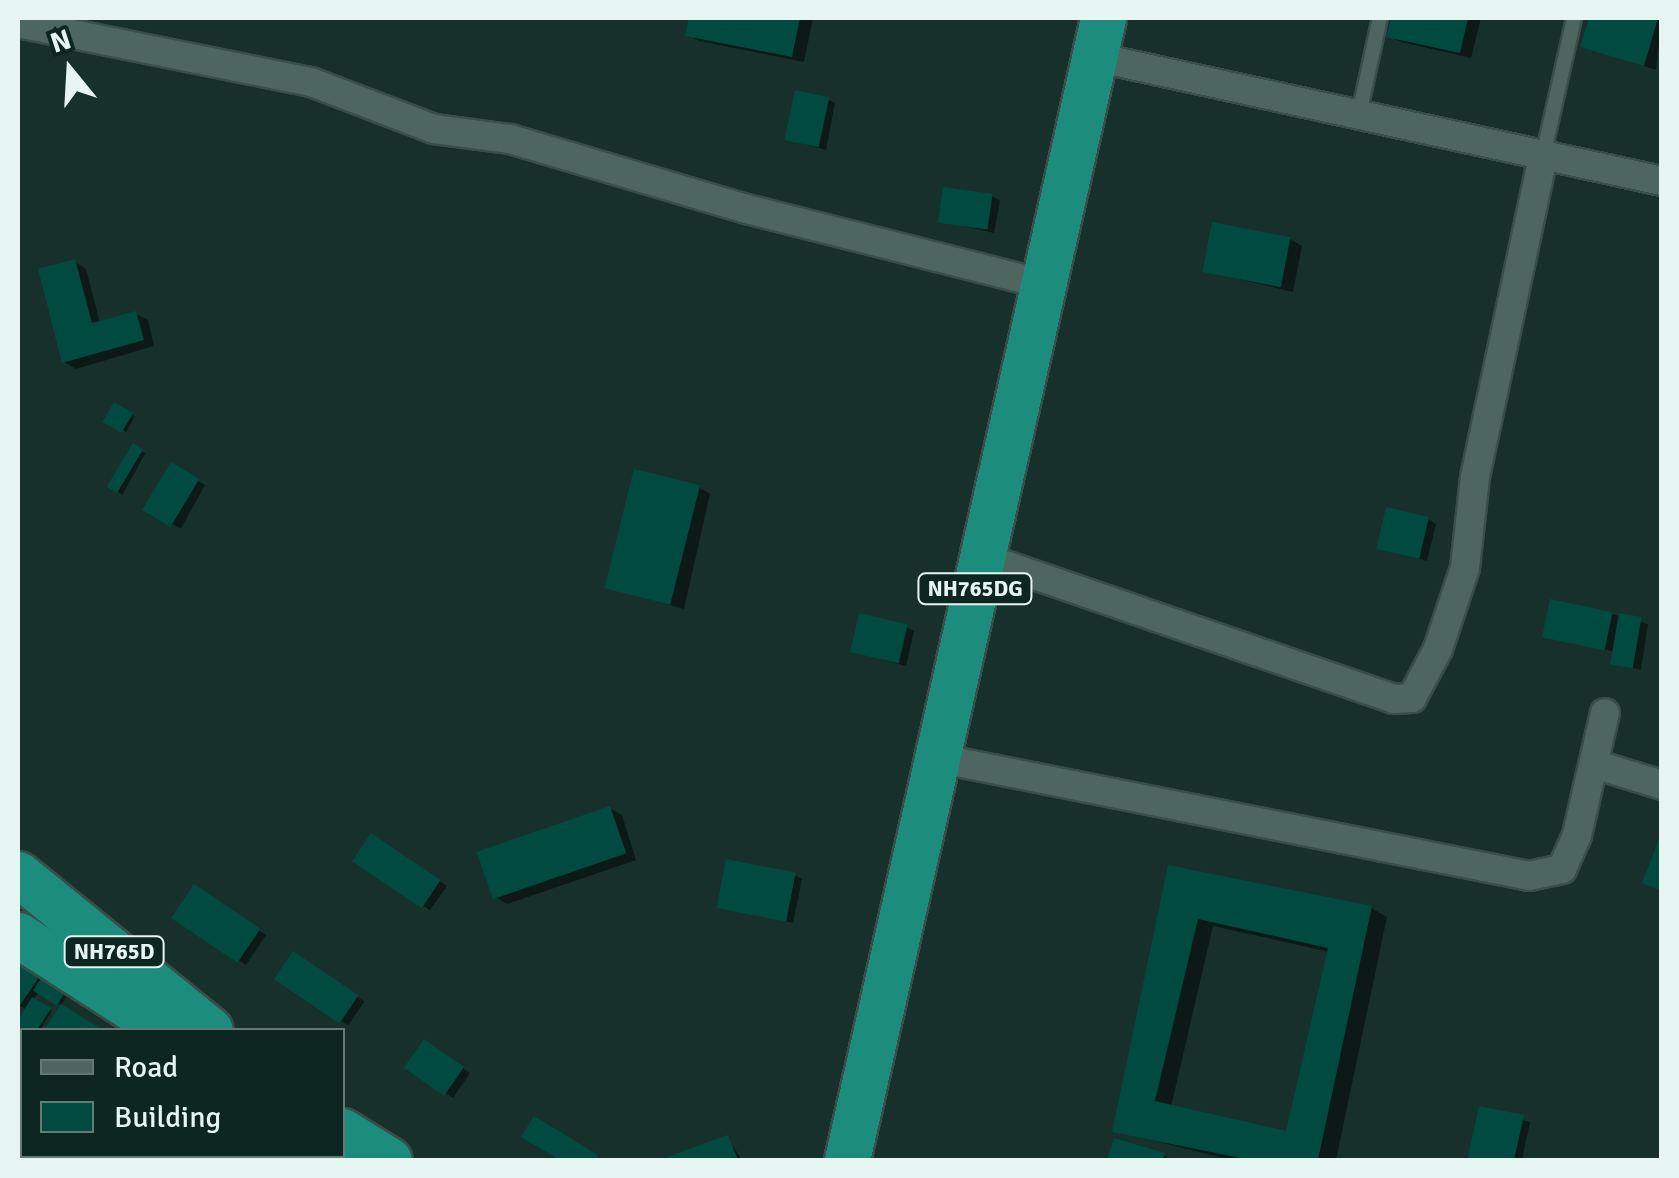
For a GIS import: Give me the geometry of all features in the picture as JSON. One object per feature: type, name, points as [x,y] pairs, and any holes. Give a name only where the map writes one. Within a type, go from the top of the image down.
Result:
[{"type":"highway","name":"NH765DG","points":[[847,1160],[1099,37]]},
{"type":"highway","name":"NH765D","points":[[18,874],[208,1028]]},
{"type":"highway","name":"NH765D","points":[[18,935],[163,1028]]},
{"type":"highway","points":[[345,1133],[389,1160]]},
{"type":"street","points":[[18,24],[310,82],[434,129],[510,139],[747,209],[1044,284]]},
{"type":"street","points":[[1099,37],[1359,114],[1662,181]]},
{"type":"street","points":[[982,557],[1394,699],[1412,698],[1438,650],[1464,568],[1475,477],[1542,157]]},
{"type":"street","points":[[937,758],[1529,876],[1562,869],[1605,713]]},
{"type":"street","points":[[1594,764],[1662,784]]},
{"type":"lane","points":[[1359,114],[1380,18]]},
{"type":"lane","points":[[1542,157],[1574,18]]},
{"type":"building","points":[[689,18],[800,18],[792,57],[685,36]]},
{"type":"building","points":[[1391,18],[1468,18],[1460,53],[1386,37]]},
{"type":"building","points":[[1589,18],[1658,18],[1644,66],[1580,47]]},
{"type":"building","points":[[795,90],[829,97],[819,147],[784,140]]},
{"type":"building","points":[[943,187],[993,194],[988,230],[938,223]]},
{"type":"building","points":[[1212,222],[1291,237],[1281,287],[1202,272]]},
{"type":"building","points":[[75,259],[92,323],[136,311],[144,340],[62,363],[38,269]]},
{"type":"building","points":[[114,402],[133,413],[122,433],[102,422]]},
{"type":"building","points":[[133,443],[143,449],[117,493],[107,487]]},
{"type":"building","points":[[171,462],[199,479],[170,527],[142,510]]},
{"type":"building","points":[[634,469],[700,485],[670,605],[604,588]]},
{"type":"building","points":[[1386,507],[1429,517],[1419,559],[1376,549]]},
{"type":"building","points":[[1550,599],[1613,612],[1604,650],[1542,637]]},
{"type":"building","points":[[859,613],[908,624],[899,663],[850,652]]},
{"type":"building","points":[[1619,613],[1642,617],[1633,668],[1610,664]]},
{"type":"building","points":[[610,806],[626,853],[493,899],[477,852]]},
{"type":"building","points":[[371,833],[441,880],[422,908],[352,861]]},
{"type":"building","points":[[1662,834],[1662,891],[1642,883]]},
{"type":"building","points":[[726,859],[796,873],[786,922],[716,908]]},
{"type":"building","points":[[1168,865],[1372,906],[1318,1160],[1250,1160],[1112,1132]],"holes":[[[1198,919],[1328,948],[1286,1131],[1155,1101]]]},
{"type":"building","points":[[194,884],[260,929],[237,963],[171,918]]},
{"type":"building","points":[[293,951],[358,995],[339,1023],[274,979]]},
{"type":"building","points":[[18,961],[40,976],[18,1008]]},
{"type":"building","points":[[41,978],[65,993],[57,1006],[33,991]]},
{"type":"building","points":[[32,997],[51,1008],[38,1028],[20,1028],[18,1020]]},
{"type":"building","points":[[61,1004],[100,1028],[45,1028]]},
{"type":"building","points":[[424,1039],[464,1067],[444,1096],[404,1068]]},
{"type":"building","points":[[1479,1106],[1524,1115],[1514,1160],[1467,1160]]},
{"type":"building","points":[[534,1116],[598,1155],[595,1160],[560,1160],[521,1137]]},
{"type":"building","points":[[728,1135],[738,1160],[659,1160]]},
{"type":"building","points":[[1114,1138],[1165,1153],[1163,1160],[1107,1160]]}]
